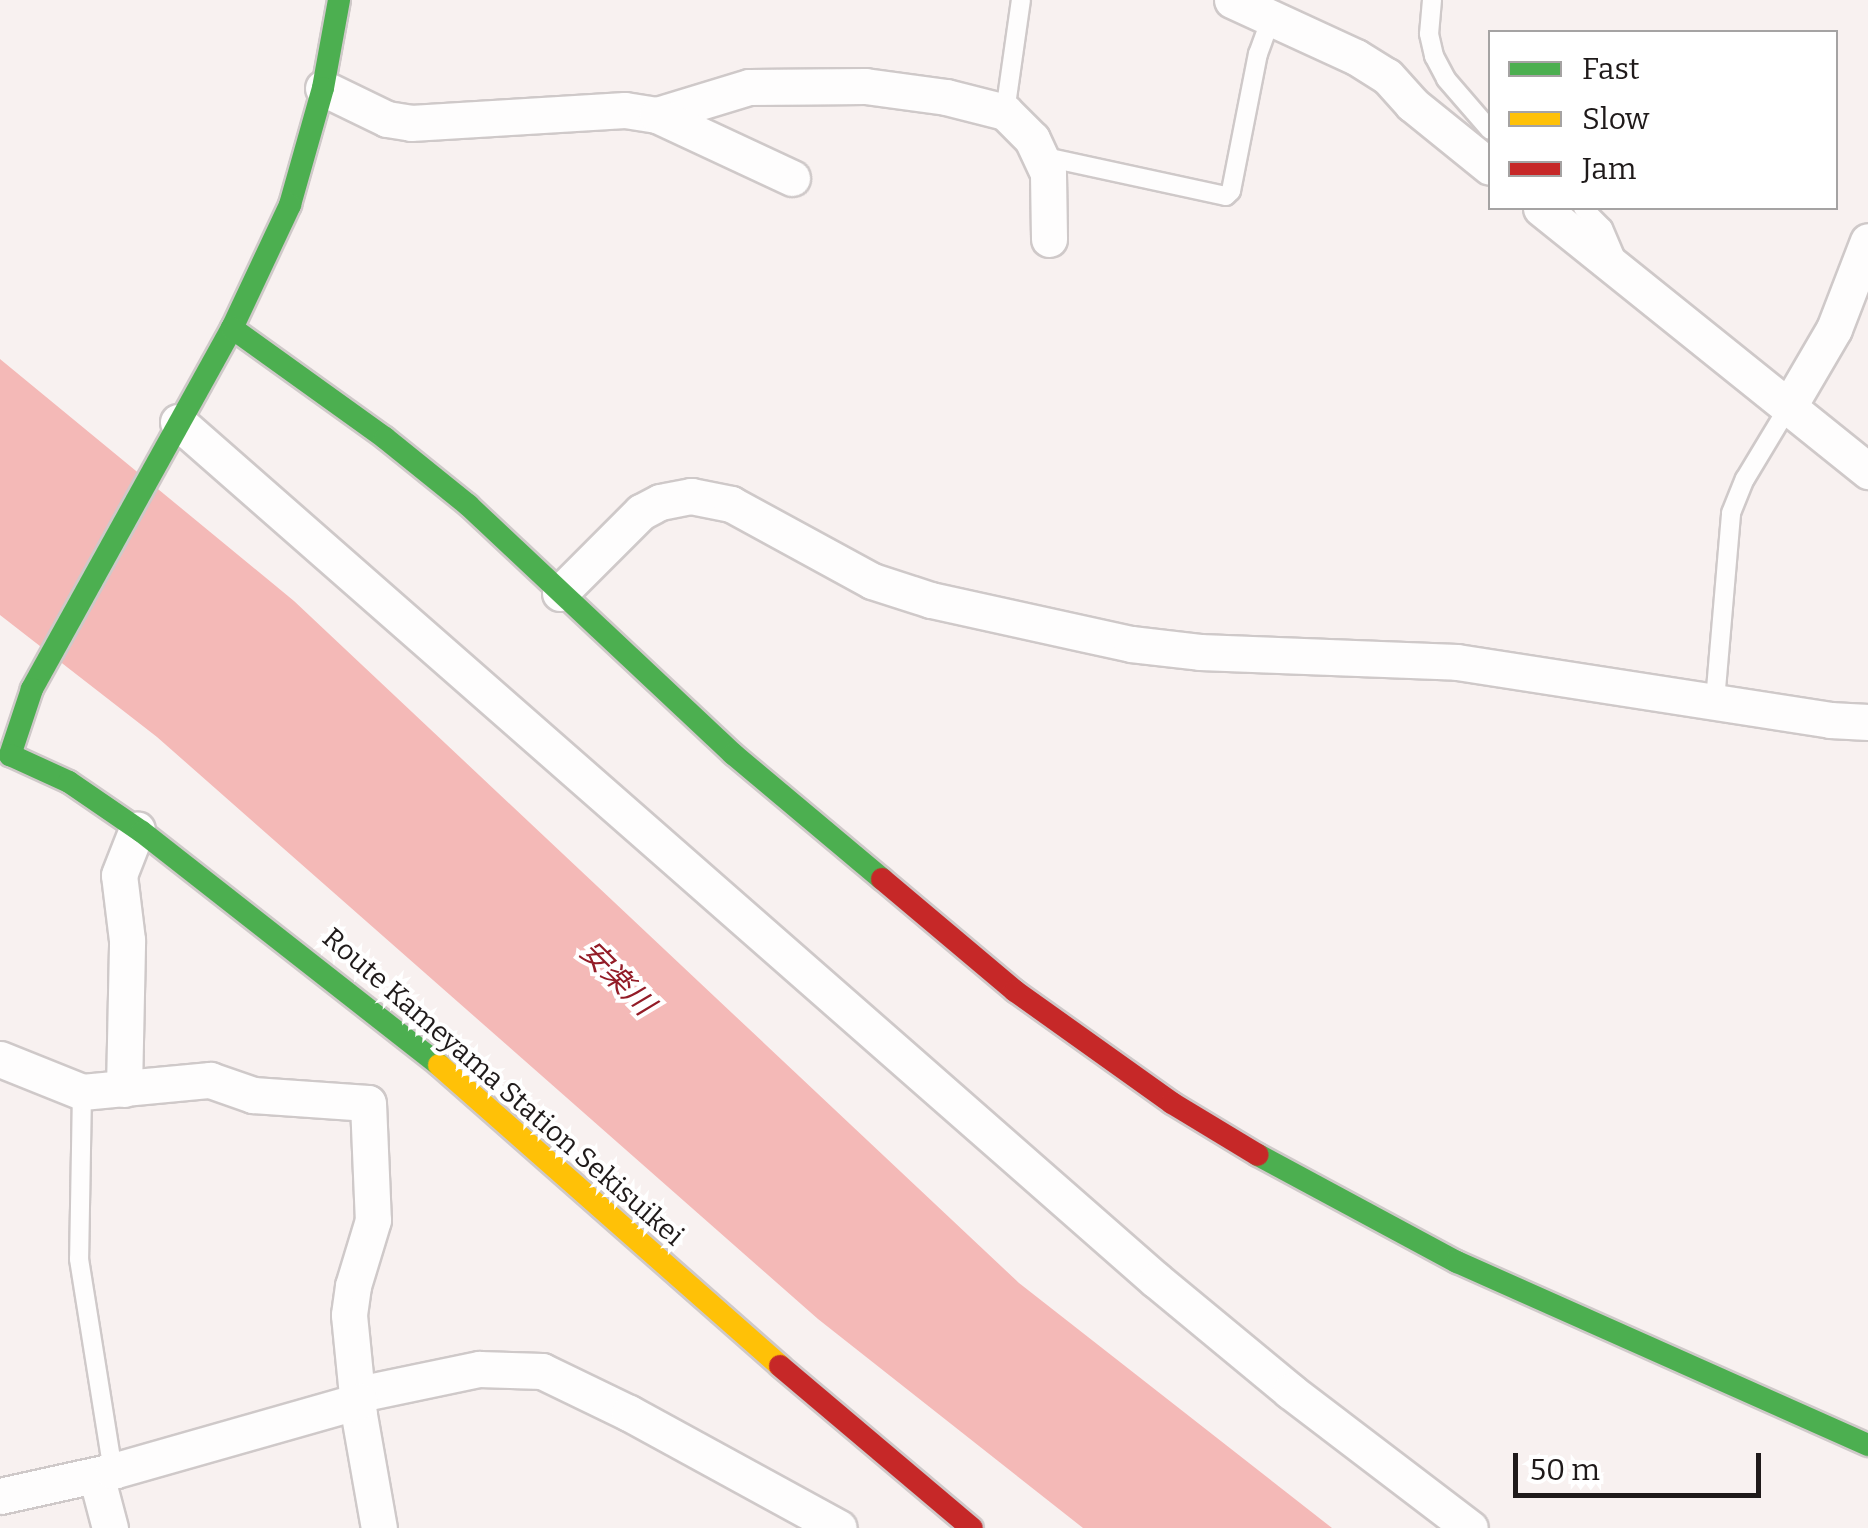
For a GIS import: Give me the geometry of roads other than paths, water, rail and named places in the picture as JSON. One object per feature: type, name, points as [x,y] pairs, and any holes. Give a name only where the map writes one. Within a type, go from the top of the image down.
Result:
[{"type":"main road","name":"Route Kameyama Station Sekisuikei","points":[[339,0],[323,88],[290,205],[232,328],[19,698],[5,755],[69,782],[138,828],[412,1041],[762,1351],[972,1528]]},
{"type":"main road","points":[[232,328],[385,438],[468,505],[803,816],[1014,991],[1172,1103],[1290,1174],[1457,1262],[1868,1445]]},
{"type":"street","points":[[1232,0],[1356,57],[1387,76],[1412,104],[1488,165]]},
{"type":"street","points":[[657,115],[738,89],[865,86],[946,97],[1005,112],[1032,139],[1048,174],[1049,239]]},
{"type":"street","points":[[323,88],[387,119],[411,123],[625,110],[657,115],[792,178]]},
{"type":"street","points":[[1544,210],[1868,471]]},
{"type":"street","points":[[1789,406],[1834,329],[1868,242]]},
{"type":"street","points":[[174,431],[1156,1280],[1290,1391],[1470,1528]]},
{"type":"street","points":[[560,592],[641,512],[660,502],[691,496],[731,504],[836,564],[888,586],[930,600],[1131,644],[1200,652],[1457,662],[1830,720],[1868,722]]},
{"type":"street","points":[[124,1089],[127,940],[118,874],[138,828]]},
{"type":"street","points":[[0,1059],[82,1092],[210,1080],[254,1095],[368,1103],[373,1220],[352,1286],[349,1315],[379,1528]]},
{"type":"street","points":[[0,1496],[104,1473],[359,1398],[479,1369],[542,1371],[629,1413],[839,1528]]},
{"type":"street","points":[[104,1473],[110,1528]]},
{"type":"lane","points":[[1005,112],[1021,0]]},
{"type":"lane","points":[[1432,0],[1429,34],[1434,56],[1446,79],[1488,128]]},
{"type":"lane","points":[[1038,156],[1226,196],[1232,191],[1258,54],[1271,19]]},
{"type":"lane","points":[[1585,210],[1603,228],[1620,271]]},
{"type":"lane","points":[[1715,701],[1731,513],[1745,478],[1789,406]]},
{"type":"lane","points":[[82,1092],[79,1260],[104,1473]]},
{"type":"water","name":"安楽川","points":[[0,359],[294,601],[1019,1283],[1332,1528],[1083,1528],[818,1319],[157,737],[0,615]]}]
